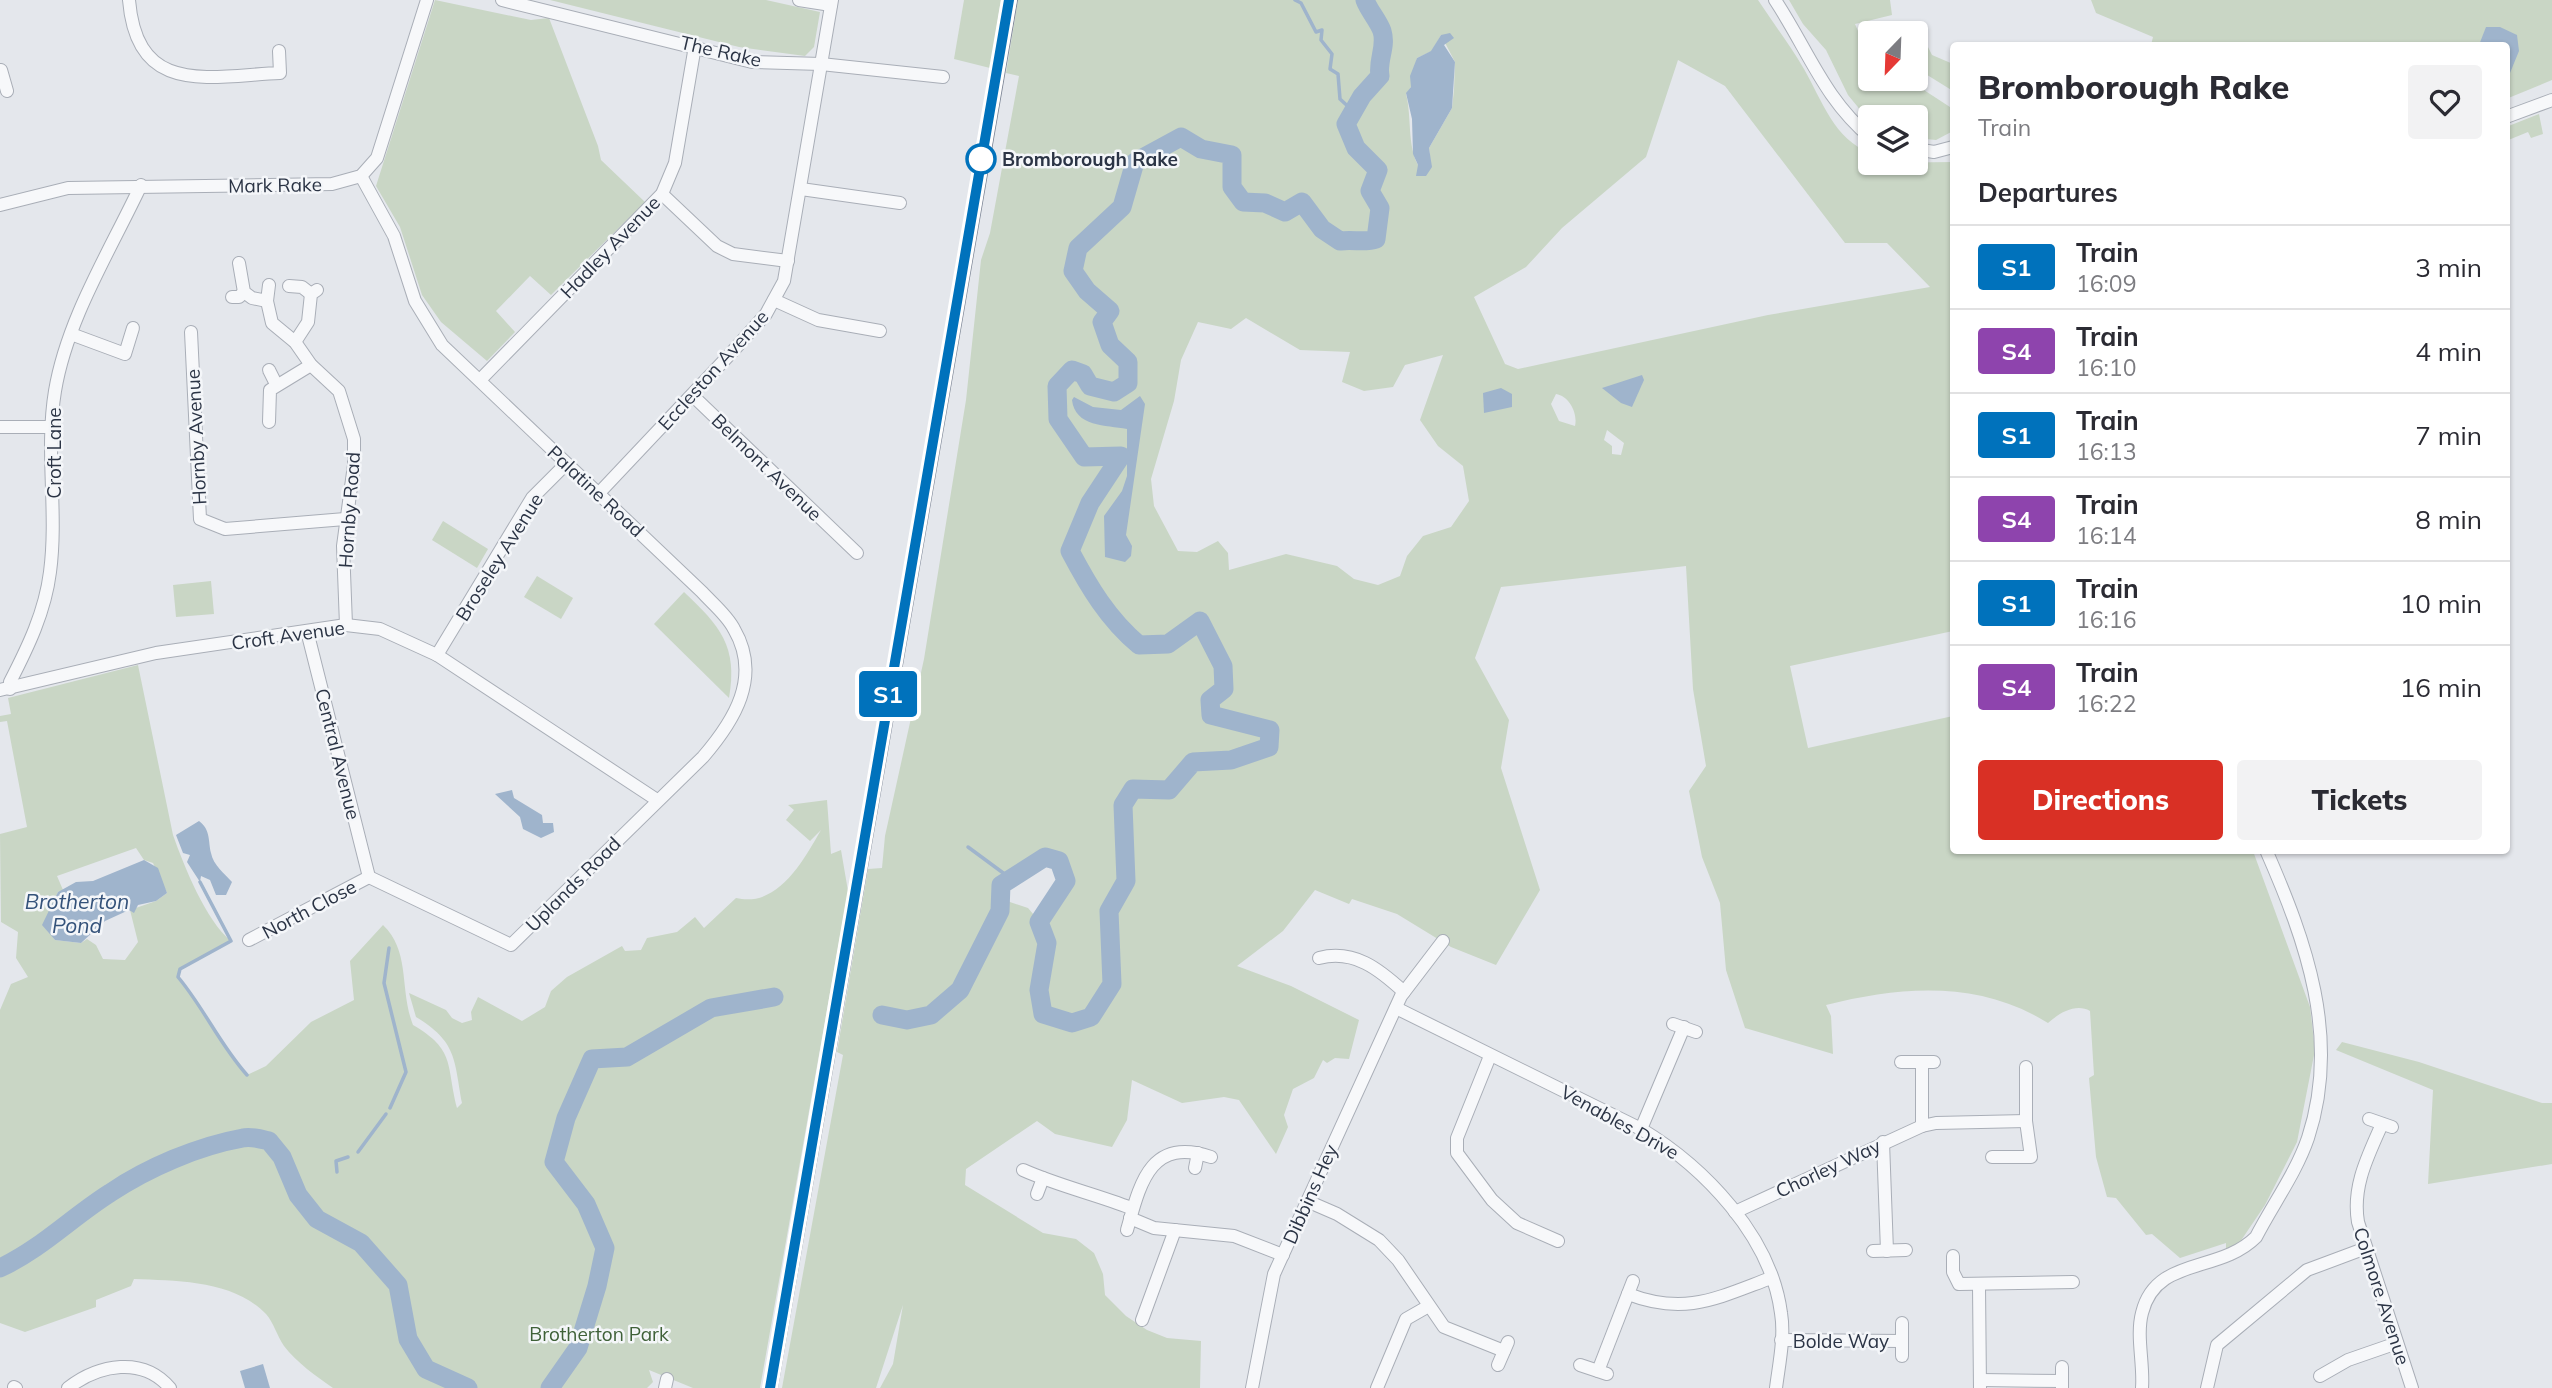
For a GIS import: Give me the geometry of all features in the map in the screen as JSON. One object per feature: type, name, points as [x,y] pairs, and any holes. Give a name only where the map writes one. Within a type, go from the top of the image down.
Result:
[{"type":"street","points":[[129,0],[138,43],[155,63],[186,77],[280,73],[279,51]]},
{"type":"street","points":[[361,176],[377,158],[426,0]]},
{"type":"street","name":"The Rake","points":[[502,0],[519,2],[752,62],[821,64],[943,77]]},
{"type":"street","points":[[799,0],[831,2]]},
{"type":"street","points":[[1775,0],[1827,92],[1858,127]]},
{"type":"street","name":"Eccleston Avenue","points":[[600,492],[766,314],[784,281],[831,2]]},
{"type":"street","name":"Hadley Avenue","points":[[481,380],[662,194],[675,163],[695,46]]},
{"type":"street","points":[[146,73],[155,63]]},
{"type":"street","points":[[1,70],[7,92]]},
{"type":"street","points":[[2510,116],[2552,100]]},
{"type":"street","points":[[1928,151],[1950,148]]},
{"type":"street","name":"Mark Rake","points":[[0,205],[68,188],[332,184],[361,176]]},
{"type":"street","name":"Palatine Road","points":[[361,176],[394,236],[415,301],[442,345],[566,464],[600,492],[702,592],[734,628],[743,654],[743,692],[730,726],[704,757],[657,800]]},
{"type":"street","name":"Croft Lane","points":[[5,690],[38,625],[50,572],[53,516],[51,427],[60,361],[141,185]]},
{"type":"street","points":[[801,189],[900,203]]},
{"type":"street","points":[[662,194],[717,246],[733,254],[788,261]]},
{"type":"street","points":[[239,263],[238,295],[267,301],[269,285]]},
{"type":"street","points":[[289,286],[314,292],[308,322],[295,342]]},
{"type":"street","points":[[774,300],[818,320],[880,331]]},
{"type":"street","name":"Hornby Road","points":[[267,301],[272,323],[295,342],[311,365],[339,391],[354,439],[354,465],[345,519],[346,625]]},
{"type":"street","points":[[71,334],[125,354],[133,328]]},
{"type":"street","name":"Hornby Avenue","points":[[191,332],[200,519],[225,529],[345,519]]},
{"type":"street","points":[[269,422],[270,390],[311,365]]},
{"type":"street","points":[[269,370],[276,384]]},
{"type":"street","name":"Belmont Avenue","points":[[691,395],[846,535],[857,553]]},
{"type":"street","points":[[0,427],[51,427]]},
{"type":"street","name":"Broseley Avenue","points":[[437,655],[532,498],[566,464]]},
{"type":"street","name":"Croft Avenue","points":[[5,690],[156,653],[346,625],[380,629],[437,655],[657,800]]},
{"type":"street","name":"Central Avenue","points":[[307,631],[369,877]]},
{"type":"street","name":"Uplands Road","points":[[369,877],[511,945],[657,800]]},
{"type":"street","points":[[2142,1388],[2141,1316],[2152,1289],[2164,1277],[2245,1248],[2256,1237],[2308,1138],[2321,1067],[2320,1009],[2306,949],[2268,854]]},
{"type":"street","name":"North Close","points":[[249,940],[369,877]]},
{"type":"street","name":"Dibbins Hey","points":[[1252,1388],[1268,1297],[1283,1255],[1404,992],[1443,941]]},
{"type":"street","points":[[1325,952],[1364,961],[1404,992]]},
{"type":"street","name":"Venables Drive","points":[[1396,1008],[1641,1129],[1674,1149],[1699,1171],[1735,1212],[1771,1278],[1781,1311],[1776,1388]]},
{"type":"street","points":[[1641,1129],[1684,1028]]},
{"type":"street","points":[[1490,1056],[1457,1138],[1457,1153],[1492,1200],[1517,1223],[1559,1241]]},
{"type":"street","points":[[1901,1062],[1928,1062],[1922,1126]]},
{"type":"street","points":[[1992,1157],[2031,1157],[2026,1121],[2026,1067]]},
{"type":"street","name":"Chorley Way","points":[[1735,1212],[1922,1126],[2026,1121]]},
{"type":"street","name":"Colmore Avenue","points":[[2381,1123],[2362,1171],[2354,1201],[2412,1388]]},
{"type":"street","points":[[1883,1142],[1887,1251]]},
{"type":"street","points":[[1195,1168],[1198,1153]]},
{"type":"street","points":[[1129,1219],[1144,1177],[1155,1162],[1166,1154],[1198,1153],[1211,1157]]},
{"type":"street","points":[[1023,1170],[1154,1228],[1234,1236],[1283,1255]]},
{"type":"street","points":[[1037,1194],[1043,1178]]},
{"type":"street","points":[[1307,1201],[1338,1214],[1379,1240],[1413,1280],[1427,1307],[1444,1327],[1506,1346],[1498,1366]]},
{"type":"street","points":[[1142,1320],[1175,1230]]},
{"type":"street","points":[[2207,1388],[2217,1345],[2307,1270],[2367,1248]]},
{"type":"street","points":[[1873,1251],[1906,1250]]},
{"type":"street","points":[[1953,1256],[1953,1272],[1959,1284],[1979,1286],[2073,1282]]},
{"type":"street","points":[[1628,1294],[1668,1306],[1688,1304],[1771,1278]]},
{"type":"street","points":[[1580,1364],[1603,1373],[1633,1281]]},
{"type":"street","points":[[1979,1286],[1980,1384],[2062,1385],[2062,1367]]},
{"type":"street","points":[[1147,1305],[1162,1310]]},
{"type":"street","points":[[1377,1388],[1406,1320],[1427,1307]]},
{"type":"street","name":"Bolde Way","points":[[1902,1323],[1902,1356]]},
{"type":"street","name":"Bolde Way","points":[[1781,1340],[1902,1341]]},
{"type":"street","points":[[2329,1376],[2348,1360],[2397,1343]]},
{"type":"street","points":[[68,1388],[92,1373],[120,1367],[139,1367],[152,1372],[170,1388]]},
{"type":"green space","points":[[435,0],[531,20],[549,18],[601,160],[645,202],[551,295],[530,276],[496,311],[515,332],[487,361],[441,322],[422,295],[400,227],[376,186]]},
{"type":"green space","points":[[550,0],[766,0],[820,12],[814,47],[805,56],[739,47]]},
{"type":"green space","points":[[964,0],[1001,0],[990,68],[954,59]]},
{"type":"green space","points":[[1018,0],[1758,0],[1799,60],[1830,118],[1847,139],[1858,147],[1858,175],[1928,175],[1928,162],[1950,162],[1950,632],[1790,666],[1808,748],[1950,717],[1950,854],[2254,854],[2310,1007],[2315,1050],[2297,1142],[2265,1205],[2240,1242],[2226,1250],[2226,1243],[2180,1258],[2152,1234],[2146,1235],[2116,1198],[2107,1197],[2096,1157],[2089,1078],[2094,1075],[2090,1011],[2073,1009],[2048,1023],[1995,999],[1967,993],[1911,991],[1883,994],[1826,1005],[1831,1016],[1833,1054],[1745,1028],[1726,970],[1720,903],[1702,857],[1689,791],[1706,766],[1693,689],[1686,566],[1501,587],[1475,658],[1509,720],[1501,768],[1540,890],[1496,965],[1451,947],[1397,914],[1352,899],[1349,904],[1315,890],[1283,931],[1237,966],[1291,986],[1359,1020],[1349,1059],[1335,1058],[1327,1063],[1323,1060],[1314,1078],[1293,1089],[1284,1115],[1288,1127],[1276,1154],[1239,1100],[1224,1097],[1182,1103],[1132,1080],[1127,1120],[1112,1147],[1055,1134],[1037,1121],[966,1169],[965,1185],[1043,1233],[1076,1239],[1094,1253],[1103,1274],[1105,1295],[1126,1316],[1147,1330],[1167,1338],[1201,1341],[1200,1388],[880,1388],[893,1364],[903,1305],[876,1388],[782,1388],[843,1055],[837,1052],[868,869],[882,868],[885,836],[924,659],[966,400],[981,260],[990,233],[1019,76],[1006,73]],"holes":[[[1441,35],[1455,62],[1452,108],[1429,148],[1431,167],[1418,165],[1411,140],[1406,94],[1411,87],[1417,58],[1432,51]],[[1678,60],[1725,86],[1845,243],[1887,243],[1930,287],[1768,315],[1518,369],[1505,364],[1474,297],[1526,267],[1562,228],[1646,157]],[[1246,318],[1300,350],[1350,352],[1342,382],[1364,391],[1393,387],[1405,365],[1443,355],[1420,420],[1438,446],[1463,466],[1469,501],[1451,527],[1423,536],[1407,556],[1400,576],[1378,585],[1354,579],[1337,566],[1286,554],[1229,570],[1228,553],[1218,541],[1197,552],[1178,551],[1154,506],[1151,479],[1174,401],[1181,360],[1198,322],[1231,329]],[[1556,394],[1561,395],[1572,406],[1575,426],[1559,421],[1551,404]],[[1607,430],[1624,443],[1621,455],[1612,454],[1612,446],[1604,440]],[[1045,857],[1059,861],[1066,881],[1039,921],[1028,908],[1001,899],[1001,885]],[[957,995],[928,1024],[907,1028],[920,1023]]]},
{"type":"green space","points":[[1789,0],[1890,0],[1892,15],[1858,21],[1855,24],[1858,31],[1858,91],[1925,91],[1950,107],[1950,133],[1936,140],[1928,139],[1928,105],[1858,105],[1858,107],[1848,95],[1826,50],[1803,24]]},
{"type":"green space","points":[[2091,0],[2552,0],[2552,80],[2510,97],[2510,42],[2152,42],[2153,37],[2096,13]]},
{"type":"green space","points":[[1928,47],[1932,55],[1950,63],[1950,89],[1928,75]]},
{"type":"green space","points":[[2539,114],[2543,134],[2531,138],[2528,132],[2510,139],[2510,125]]},
{"type":"green space","points":[[443,521],[488,549],[477,568],[432,540]]},
{"type":"green space","points":[[537,576],[573,598],[561,619],[524,597]]},
{"type":"green space","points":[[211,581],[214,614],[176,617],[173,585]]},
{"type":"green space","points":[[684,592],[723,638],[731,664],[729,698],[654,624]]},
{"type":"green space","name":"Brotherton Park","points":[[138,665],[173,835],[205,907],[231,941],[180,969],[178,977],[247,1075],[266,1066],[311,1022],[354,1000],[350,961],[383,925],[398,947],[413,1025],[427,1034],[443,1051],[450,1069],[457,1108],[462,1103],[451,1053],[439,1035],[416,1017],[409,993],[446,1010],[452,1018],[462,1023],[472,1020],[471,1012],[478,997],[522,1021],[545,1007],[551,991],[567,977],[622,946],[625,951],[641,950],[647,938],[677,932],[695,917],[704,928],[736,898],[751,899],[777,889],[797,868],[821,830],[810,841],[786,820],[794,810],[788,805],[827,800],[831,854],[841,850],[848,891],[760,1388],[693,1388],[649,1370],[653,1382],[647,1388],[333,1388],[289,1352],[269,1318],[253,1303],[238,1294],[187,1282],[134,1279],[131,1286],[96,1300],[96,1307],[25,1332],[0,1323],[0,1010],[11,984],[28,977],[16,958],[18,932],[1,922],[0,834],[27,827],[7,721],[0,722],[0,716],[11,714],[8,698]],"holes":[[[136,848],[144,860],[153,863],[167,893],[156,901],[130,910],[138,942],[125,960],[103,959],[96,945],[87,939],[81,943],[55,940],[43,925],[58,892],[63,890],[57,876]]]},
{"type":"green space","points":[[2342,1042],[2419,1062],[2542,1103],[2552,1103],[2552,1164],[2428,1184],[2433,1090],[2336,1050]]},
{"type":"water","points":[[2486,27],[2500,27],[2517,35],[2519,51],[2510,73],[2510,42],[2480,42]]},
{"type":"water","points":[[1450,33],[1454,38],[1444,45],[1455,62],[1452,108],[1429,148],[1432,167],[1426,176],[1416,176],[1418,165],[1413,154],[1412,119],[1406,93],[1411,87],[1410,76],[1417,58],[1431,51],[1441,35]]},
{"type":"water","points":[[1642,375],[1644,380],[1632,407],[1621,403],[1602,388]]},
{"type":"water","points":[[1501,388],[1512,394],[1512,407],[1484,413],[1483,393]]},
{"type":"water","points":[[1140,396],[1145,404],[1126,535],[1132,546],[1131,556],[1125,562],[1105,557],[1104,516],[1122,491],[1127,476],[1127,429],[1085,420],[1074,409],[1072,400],[1074,397],[1093,407],[1121,410]]},
{"type":"water","points":[[512,790],[514,798],[542,815],[543,823],[553,823],[554,832],[541,838],[523,829],[520,817],[495,794]]},
{"type":"water","points":[[199,821],[207,832],[214,861],[232,882],[226,895],[216,895],[210,880],[201,876],[200,882],[187,862],[190,855],[183,853],[176,835]]},
{"type":"water","name":"Brotherton Pond","points":[[144,860],[158,868],[167,893],[156,901],[138,905],[134,913],[129,910],[105,921],[81,943],[55,940],[42,925],[58,892],[76,882],[93,881]]},
{"type":"water","points":[[263,1364],[270,1388],[245,1388],[240,1371]]},
{"type":"waterway","points":[[1295,0],[1301,3],[1316,32],[1322,30],[1321,40],[1332,54],[1330,69],[1338,74],[1340,99],[1353,111]]},
{"type":"waterway","points":[[882,1015],[907,1020],[931,1015],[960,990],[1000,911],[1001,885],[1045,857],[1059,861],[1066,881],[1039,922],[1047,943],[1039,990],[1043,1014],[1072,1023],[1091,1017],[1112,984],[1109,911],[1126,881],[1123,805],[1133,789],[1169,790],[1193,762],[1231,760],[1269,747],[1270,730],[1211,715],[1210,700],[1224,689],[1223,666],[1200,621],[1168,644],[1139,645],[1100,602],[1084,577],[1070,551],[1090,503],[1121,456],[1084,457],[1058,419],[1057,386],[1072,370],[1083,374],[1090,386],[1114,392],[1128,383],[1128,362],[1110,345],[1102,322],[1110,311],[1087,291],[1073,271],[1078,248],[1122,207],[1135,162],[1181,137],[1201,149],[1232,155],[1232,187],[1243,202],[1265,203],[1285,212],[1302,202],[1322,229],[1340,241],[1376,239],[1380,208],[1370,191],[1378,170],[1356,148],[1346,124],[1362,96],[1380,76],[1383,37],[1365,0]]},
{"type":"waterway","points":[[968,847],[1010,878]]},
{"type":"waterway","points":[[200,882],[231,941],[180,969],[178,977],[247,1075]]},
{"type":"waterway","points":[[389,948],[384,983],[406,1072],[390,1108]]},
{"type":"waterway","points":[[550,1388],[578,1348],[597,1286],[605,1248],[586,1204],[554,1162],[566,1118],[592,1059],[627,1057],[711,1008],[774,997]]},
{"type":"waterway","points":[[358,1152],[386,1114]]},
{"type":"waterway","points":[[0,1268],[29,1252],[96,1202],[156,1167],[191,1152],[226,1142],[249,1137],[269,1141],[282,1157],[298,1195],[317,1219],[361,1243],[398,1285],[408,1339],[426,1369],[468,1388]]},
{"type":"waterway","points":[[337,1172],[336,1161],[348,1157]]},
{"type":"railway","points":[[775,1388],[1015,0]]},
{"type":"train","name":"S1","points":[[770,1388],[867,809],[1009,0]]},
{"type":"place","name":"Bromborough Rake","points":[[981,159]]}]
